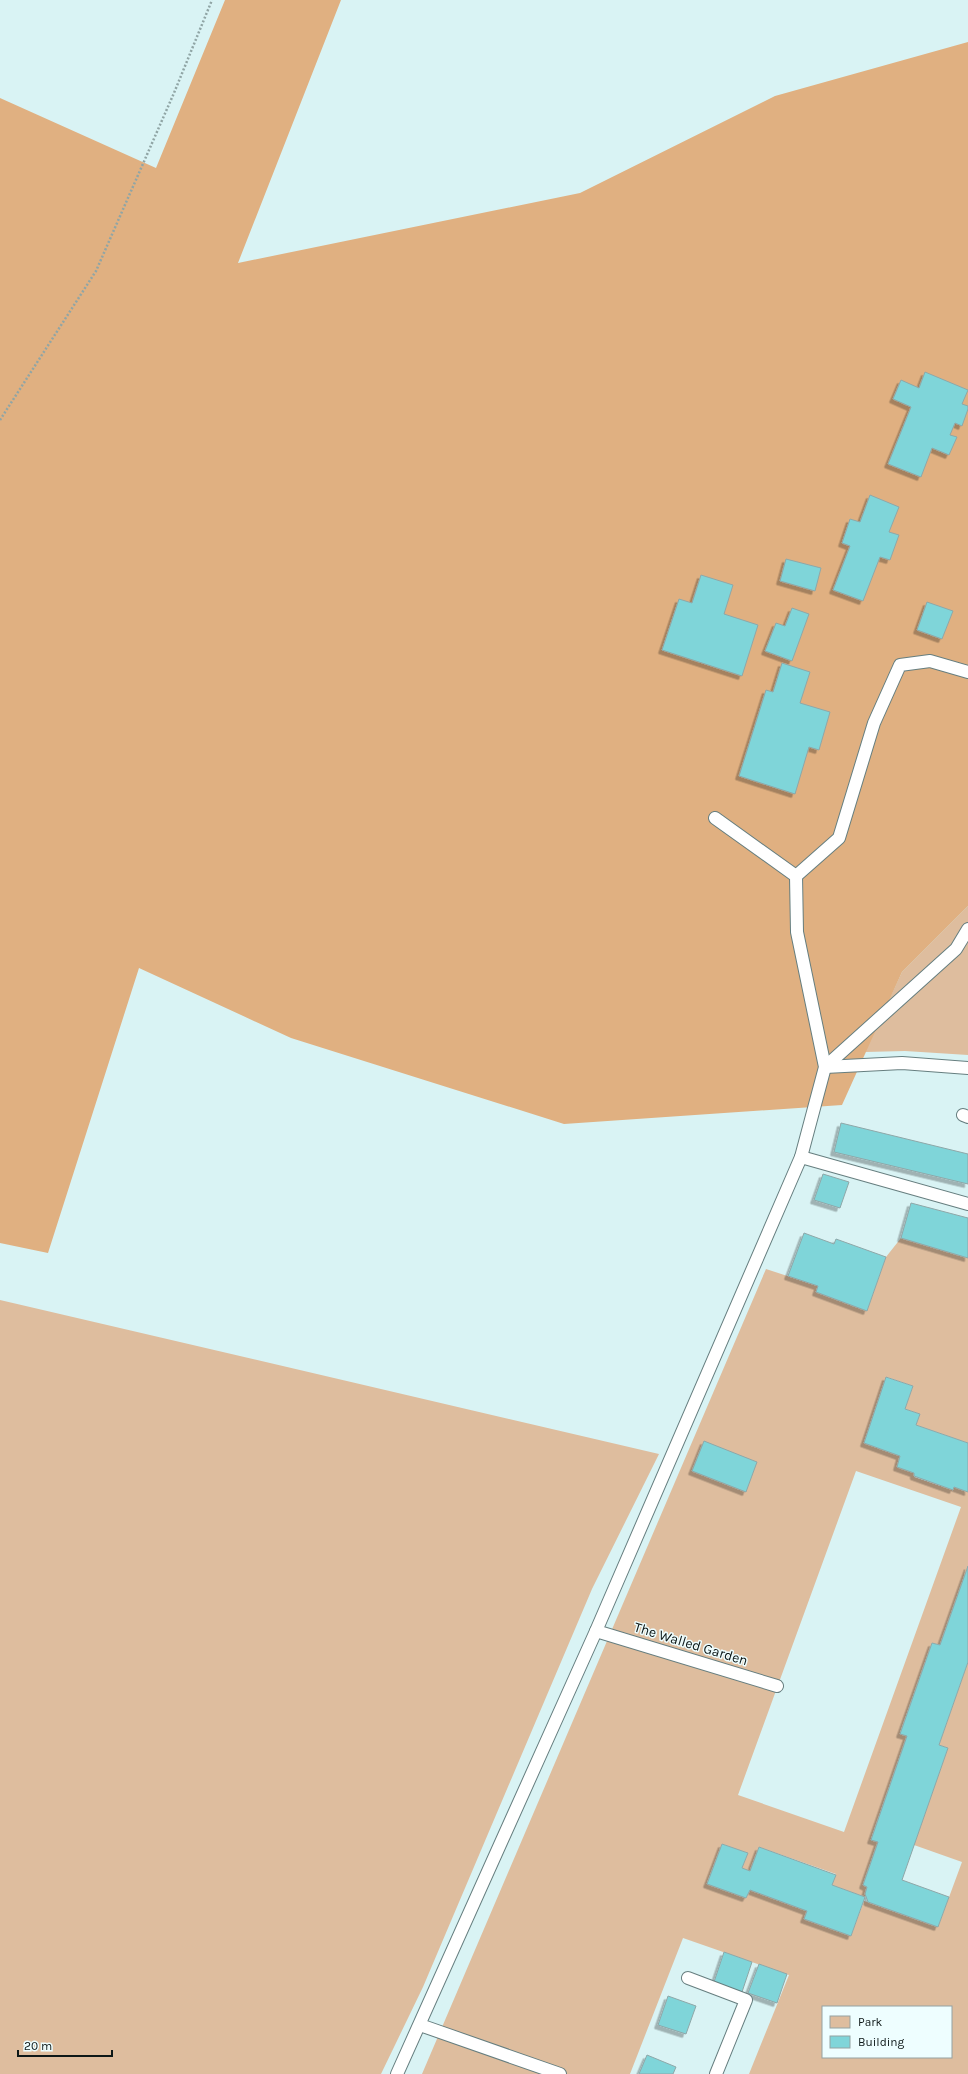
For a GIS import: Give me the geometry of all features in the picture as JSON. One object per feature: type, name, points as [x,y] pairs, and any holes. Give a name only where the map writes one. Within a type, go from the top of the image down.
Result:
[{"type":"lane","points":[[398,2074],[596,1631],[801,1157],[825,1067],[797,932],[796,876],[839,838],[874,723],[900,665],[930,661],[968,672]]},
{"type":"lane","points":[[715,818],[796,876]]},
{"type":"lane","points":[[825,1067],[956,949],[968,929]]},
{"type":"lane","points":[[825,1067],[902,1063],[968,1068]]},
{"type":"lane","points":[[801,1157],[968,1204]]},
{"type":"lane","name":"The Walled Garden","points":[[596,1631],[777,1686]]},
{"type":"lane","points":[[688,1978],[746,2000],[716,2074]]},
{"type":"lane","points":[[420,2025],[560,2074]]},
{"type":"path","points":[[0,420],[96,271],[174,93],[212,0]]},
{"type":"green space","points":[[968,906],[968,1055],[905,1051],[865,1052],[902,972]]},
{"type":"green space","points":[[901,1238],[968,1258],[968,1443],[916,1425],[920,1414],[905,1409],[913,1386],[887,1377],[864,1443],[900,1456],[897,1467],[914,1473],[914,1477],[953,1490],[954,1487],[968,1492],[968,1566],[940,1645],[932,1643],[900,1733],[907,1736],[871,1839],[878,1842],[863,1885],[867,1887],[865,1897],[832,1885],[836,1874],[759,1847],[750,1871],[742,1868],[748,1853],[722,1844],[707,1883],[746,1898],[750,1890],[807,1911],[804,1919],[851,1936],[864,1901],[938,1927],[962,1862],[914,1845],[948,1748],[939,1745],[968,1662],[968,2074],[749,2074],[789,1975],[683,1938],[630,2074],[422,2074],[766,1269],[818,1286],[816,1292],[867,1311],[886,1257]],"holes":[[[856,1471],[961,1507],[844,1832],[738,1795]]]},
{"type":"green space","points":[[0,1300],[659,1454],[592,1589],[423,1987],[381,2074],[0,2074]]},
{"type":"shaded area","points":[[225,0],[341,0],[238,263],[580,193],[775,96],[968,42],[968,906],[902,972],[842,1105],[564,1124],[291,1038],[139,968],[48,1253],[0,1243],[0,98],[156,168]]},
{"type":"building","points":[[925,372],[968,390],[962,404],[968,406],[968,409],[962,426],[955,423],[950,435],[957,437],[949,455],[932,448],[921,477],[888,464],[911,407],[893,399],[901,380],[919,388]]},
{"type":"building","points":[[870,495],[899,507],[889,532],[899,535],[890,560],[880,557],[863,601],[833,590],[850,546],[842,543],[850,519],[860,522]]},
{"type":"building","points":[[786,559],[821,568],[815,591],[780,581]]},
{"type":"building","points":[[701,575],[733,585],[724,614],[758,625],[742,676],[662,650],[679,599],[692,603]]},
{"type":"building","points":[[927,602],[953,611],[942,639],[917,630]]},
{"type":"building","points":[[792,608],[809,614],[792,661],[765,651],[776,623],[785,626]]},
{"type":"building","points":[[782,663],[810,672],[800,703],[830,712],[819,750],[809,747],[795,794],[739,776],[766,690],[773,692]]},
{"type":"building","points":[[841,1123],[968,1154],[968,1184],[834,1152]]},
{"type":"building","points":[[823,1174],[849,1182],[840,1208],[814,1200]]},
{"type":"building","points":[[911,1203],[968,1218],[968,1258],[901,1238]]},
{"type":"building","points":[[804,1233],[834,1244],[836,1239],[886,1257],[867,1311],[816,1292],[818,1286],[788,1276]]},
{"type":"building","points":[[886,1377],[913,1386],[905,1409],[920,1414],[916,1425],[968,1443],[968,1492],[954,1487],[953,1490],[914,1476],[914,1473],[897,1467],[900,1456],[864,1443]]},
{"type":"building","points":[[704,1441],[757,1462],[746,1492],[692,1471]]},
{"type":"building","points":[[968,1566],[968,1662],[939,1745],[948,1748],[902,1880],[949,1897],[938,1927],[868,1902],[865,1894],[867,1887],[863,1885],[878,1842],[871,1840],[907,1736],[900,1734],[932,1643],[940,1645]]},
{"type":"building","points":[[722,1844],[748,1853],[742,1868],[750,1871],[759,1847],[836,1875],[832,1885],[865,1897],[851,1936],[804,1919],[807,1911],[750,1890],[746,1898],[707,1884]]},
{"type":"building","points":[[724,1952],[752,1962],[742,1992],[714,1982]]},
{"type":"building","points":[[759,1964],[787,1974],[777,2003],[748,1993]]},
{"type":"building","points":[[668,1996],[696,2006],[686,2034],[658,2025]]},
{"type":"building","points":[[647,2055],[676,2067],[673,2074],[639,2074]]}]
